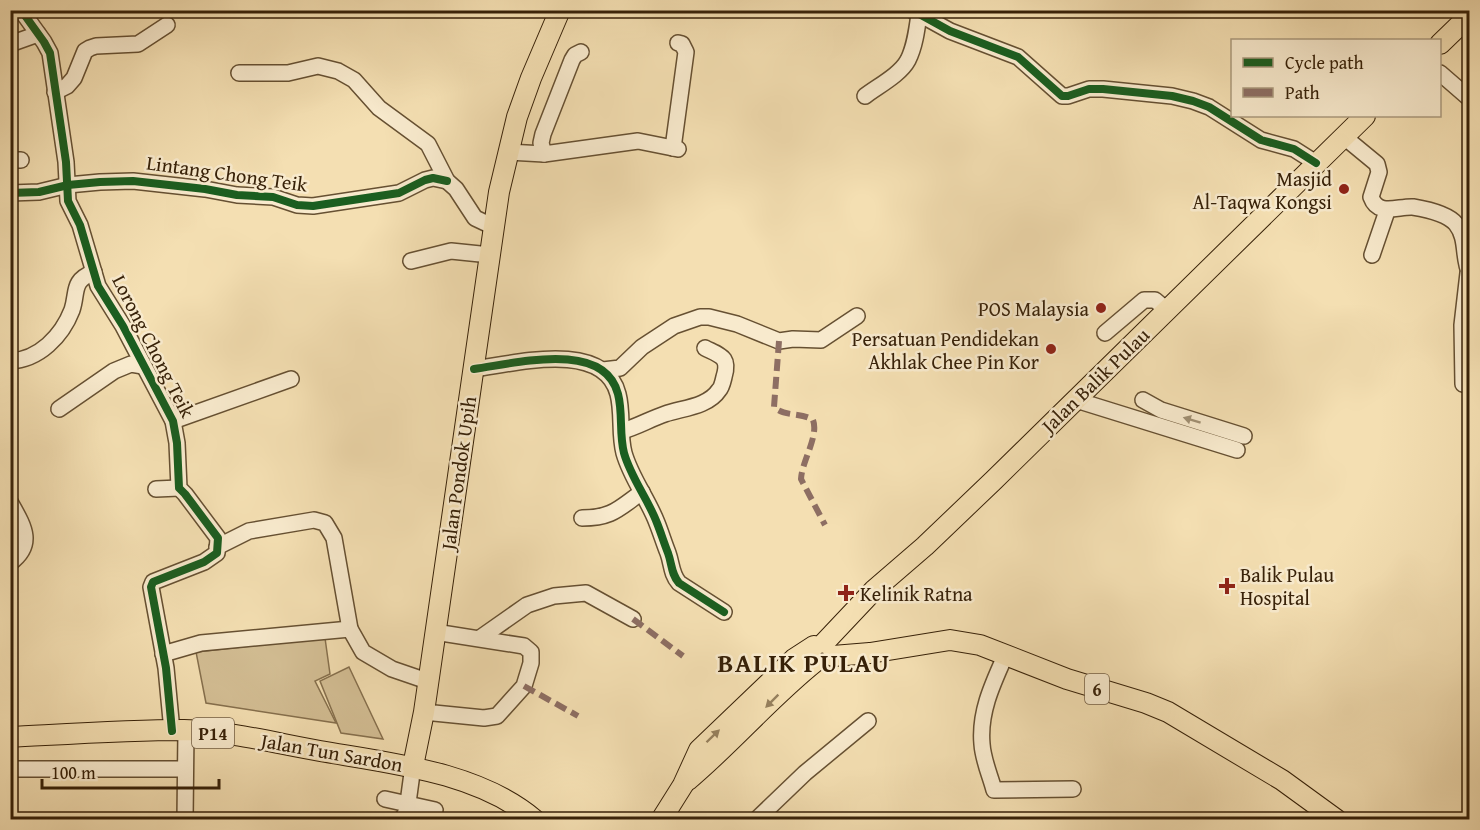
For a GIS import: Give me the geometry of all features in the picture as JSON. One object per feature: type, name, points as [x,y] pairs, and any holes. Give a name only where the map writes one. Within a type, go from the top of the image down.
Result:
[{"type":"main road","name":"Jalan Pondok Upih","points":[[413,766],[424,712],[494,227],[507,152],[531,78],[560,10]]},
{"type":"main road","points":[[1441,43],[1470,15]]},
{"type":"main road","name":"Jalan Balik Pulau","points":[[661,819],[683,785],[713,759],[822,652],[874,590],[925,546],[1168,311],[1361,117]]},
{"type":"main road","name":"6","points":[[822,652],[950,640],[964,641],[1006,654],[1067,680],[1146,703],[1168,712],[1282,780],[1336,819]]},
{"type":"main road","name":"Jalan Tun Sardon","points":[[10,737],[179,730],[278,742],[413,766],[507,799],[535,819]]},
{"type":"street","name":"Lorong Chong Teik","points":[[22,11],[50,53],[69,185],[69,201],[80,225],[98,286],[123,326],[173,421],[177,443],[179,488]]},
{"type":"street","points":[[865,96],[908,61],[922,13],[950,31],[1018,57],[1062,96],[1089,89],[1103,89],[1172,96],[1192,101],[1209,107],[1261,140],[1294,149],[1316,163]]},
{"type":"street","points":[[55,92],[67,86],[74,78],[85,51],[90,48],[138,44],[167,25]]},
{"type":"street","points":[[10,44],[38,34]]},
{"type":"street","points":[[507,152],[544,154],[638,141],[675,148],[686,52],[685,48],[678,43]]},
{"type":"street","points":[[544,154],[543,134],[572,60],[581,52]]},
{"type":"street","points":[[239,73],[288,73],[318,66],[338,71],[354,80],[386,113],[423,138],[434,153],[447,181],[456,189],[475,218],[494,227]]},
{"type":"street","points":[[1441,74],[1470,99]]},
{"type":"street","points":[[1343,136],[1377,164],[1379,172],[1371,201],[1387,211],[1415,208],[1453,220],[1461,231],[1469,273],[1462,325],[1463,384],[1470,385]]},
{"type":"street","name":"Lintang Chong Teik","points":[[10,193],[39,192],[69,185],[100,182],[153,182],[237,195],[273,197],[304,207],[399,193],[433,178],[447,181]]},
{"type":"street","points":[[1372,255],[1387,211]]},
{"type":"street","points":[[411,261],[451,251],[490,255]]},
{"type":"street","points":[[10,361],[36,355],[49,345],[66,323],[73,307],[75,288],[81,279],[94,272]]},
{"type":"street","points":[[1105,333],[1144,300],[1155,300],[1168,311]]},
{"type":"street","points":[[603,370],[620,368],[642,347],[674,326],[700,317],[737,324],[779,341],[821,340],[857,316]]},
{"type":"street","points":[[622,431],[666,413],[690,408],[711,399],[720,390],[726,362],[721,356],[705,348]]},
{"type":"street","points":[[474,369],[561,358],[585,361],[603,370],[613,382],[618,393],[627,462],[651,508],[669,556],[674,577],[679,583],[724,612]]},
{"type":"street","points":[[58,409],[114,371],[131,364],[143,366]]},
{"type":"street","points":[[173,421],[291,379]]},
{"type":"street","points":[[1076,400],[1237,450]]},
{"type":"street","points":[[1143,400],[1161,410],[1244,436]]},
{"type":"street","points":[[156,489],[179,488],[218,538],[217,553],[204,562],[153,582],[151,587],[185,769],[185,819]]},
{"type":"street","points":[[582,518],[600,518],[612,514],[642,492]]},
{"type":"street","points":[[10,502],[24,527],[26,538],[21,555],[10,563]]},
{"type":"street","points":[[217,547],[249,531],[314,520],[325,523],[334,538],[350,629],[363,652],[392,669],[427,681]]},
{"type":"street","points":[[480,638],[527,604],[554,596],[586,593],[633,619]]},
{"type":"street","points":[[163,654],[201,643],[350,629]]},
{"type":"street","points":[[424,712],[484,718],[497,716],[524,686],[531,663],[531,652],[524,646],[435,632]]},
{"type":"street","points":[[1006,654],[982,719],[982,744],[994,790],[1073,789]]},
{"type":"street","points":[[756,819],[805,773],[868,721]]},
{"type":"street","points":[[400,819],[404,816],[408,804],[413,766]]},
{"type":"street","points":[[10,769],[185,769]]},
{"type":"street","points":[[385,799],[435,810]]},
{"type":"shaded area","points":[[325,638],[330,674],[315,681],[336,723],[206,703],[196,652]]},
{"type":"shaded area","points":[[349,667],[383,739],[341,733],[320,681]]},
{"type":"marked path","points":[[779,341],[774,407],[783,412],[813,420],[814,433],[801,479],[825,525]]},
{"type":"marked path","points":[[633,619],[683,656]]},
{"type":"marked path","points":[[524,686],[578,716]]},
{"type":"cycle path","points":[[21,10],[50,53],[66,162],[68,201],[80,225],[98,286],[123,326],[173,421],[177,443],[179,488],[218,538],[217,553],[204,562],[153,582],[151,587],[166,668],[172,731]]},
{"type":"cycle path","points":[[912,10],[950,31],[1018,57],[1062,96],[1089,89],[1103,89],[1172,96],[1193,101],[1209,107],[1261,140],[1294,149],[1316,163]]},
{"type":"cycle path","points":[[10,193],[39,192],[68,185],[133,181],[237,195],[273,197],[297,205],[313,206],[399,193],[433,178],[447,181]]},
{"type":"cycle path","points":[[474,369],[555,359],[577,361],[595,366],[609,377],[618,394],[624,453],[657,523],[674,576],[679,583],[724,612]]},
{"type":"place","name":"Masjid Al-Taqwa Kongsi","points":[[1344,189]]},
{"type":"place","name":"POS Malaysia","points":[[1101,308]]},
{"type":"place","name":"Persatuan Pendidekan Akhlak Chee Pin Kor","points":[[1051,349]]},
{"type":"place","name":"Balik Pulau Hospital","points":[[1227,586]]},
{"type":"place","name":"Kelinik Ratna","points":[[846,593]]},
{"type":"district","name":"BALIK PULAU","points":[[804,662]]}]
